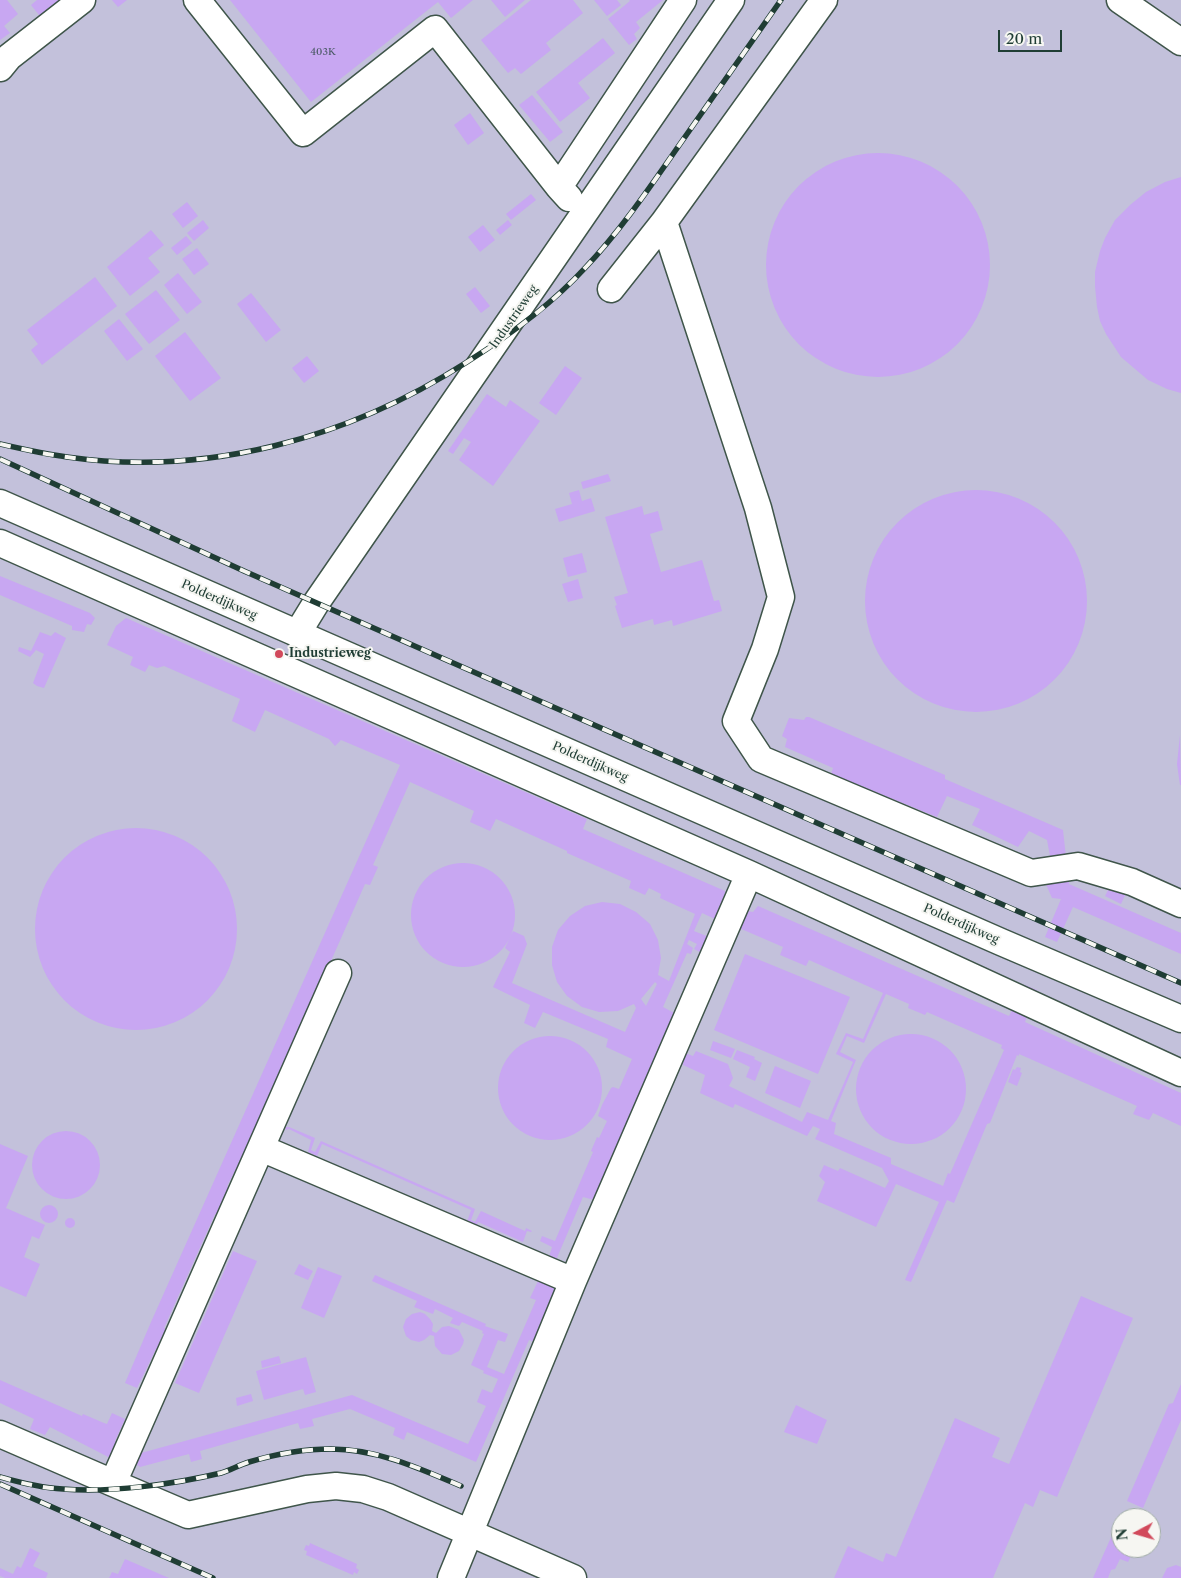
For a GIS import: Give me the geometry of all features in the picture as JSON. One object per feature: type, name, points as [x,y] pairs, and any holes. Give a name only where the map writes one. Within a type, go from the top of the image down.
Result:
[{"type":"street","points":[[0,68],[9,57],[82,0]]},
{"type":"street","points":[[197,0],[304,133],[435,29],[583,216]]},
{"type":"street","points":[[559,187],[683,0]]},
{"type":"street","name":"Industrieweg","points":[[298,634],[332,579],[731,0]]},
{"type":"street","points":[[611,289],[664,222],[824,0]]},
{"type":"street","points":[[1120,0],[1181,42]]},
{"type":"street","points":[[664,222],[758,508],[781,598],[765,649],[736,721],[761,759],[1031,873],[1078,866],[1132,882],[1181,904]]},
{"type":"street","name":"Polderdijkweg","points":[[0,503],[1181,1019]]},
{"type":"street","points":[[0,544],[749,874],[1181,1073]]},
{"type":"street","points":[[451,1578],[573,1281],[749,874]]},
{"type":"street","points":[[113,1483],[338,973]]},
{"type":"street","points":[[261,1148],[573,1281]]},
{"type":"street","points":[[0,1434],[188,1515],[307,1489],[336,1486],[363,1489],[574,1578]]},
{"type":"shaded area","points":[[0,0],[1181,0],[1181,1578],[0,1578]]},
{"type":"building","points":[[0,0],[7,0],[18,14],[4,26],[10,33],[0,40]]},
{"type":"building","points":[[37,0],[68,0],[43,20],[31,5]]},
{"type":"building","points":[[112,0],[127,0],[118,7]]},
{"type":"building","points":[[230,0],[473,0],[451,18],[438,2],[311,102]]},
{"type":"building","points":[[491,0],[525,0],[505,17]]},
{"type":"building","points":[[531,0],[573,0],[583,13],[546,43],[551,50],[521,74],[515,68],[508,73],[481,40]]},
{"type":"building","points":[[594,0],[617,0],[621,5],[607,16]]},
{"type":"building","points":[[629,0],[663,0],[636,22],[640,28],[634,34],[637,39],[629,45],[608,19]]},
{"type":"building","points":[[603,38],[615,53],[578,83],[590,98],[560,122],[536,92]]},
{"type":"building","points":[[532,95],[563,132],[550,142],[519,105]]},
{"type":"building","points":[[470,113],[484,133],[468,145],[454,125]]},
{"type":"building","points":[[878,153],[910,158],[921,162],[940,172],[957,186],[971,203],[981,222],[985,233],[990,265],[985,297],[981,308],[971,327],[957,344],[940,358],[921,368],[910,372],[878,377],[846,372],[835,368],[816,358],[799,344],[785,327],[775,308],[771,297],[766,265],[771,233],[775,222],[785,203],[799,186],[816,172],[835,162],[846,158]]},
{"type":"building","points":[[1181,177],[1181,393],[1148,380],[1121,357],[1100,321],[1097,307],[1095,272],[1105,238],[1115,220],[1146,192],[1165,182]]},
{"type":"building","points":[[531,194],[536,200],[511,220],[506,214]]},
{"type":"building","points":[[187,202],[198,216],[183,228],[172,214]]},
{"type":"building","points":[[203,220],[209,228],[194,241],[187,233]]},
{"type":"building","points":[[508,220],[512,225],[500,235],[496,230]]},
{"type":"building","points":[[483,225],[495,240],[480,252],[468,237]]},
{"type":"building","points":[[151,230],[164,245],[148,258],[160,272],[130,296],[107,267]]},
{"type":"building","points":[[186,236],[192,243],[177,255],[171,248]]},
{"type":"building","points":[[197,248],[209,264],[194,275],[182,259]]},
{"type":"building","points":[[178,273],[202,302],[187,314],[164,285]]},
{"type":"building","points":[[95,277],[117,306],[42,365],[31,350],[38,344],[27,330]]},
{"type":"building","points":[[475,287],[490,306],[481,313],[466,294]]},
{"type":"building","points":[[156,290],[180,320],[149,344],[125,314]]},
{"type":"building","points":[[251,293],[281,330],[266,342],[237,304]]},
{"type":"building","points":[[119,319],[143,349],[127,361],[104,331]]},
{"type":"building","points":[[185,332],[221,378],[190,401],[155,356]]},
{"type":"building","points":[[307,356],[319,371],[304,383],[292,368]]},
{"type":"building","points":[[565,366],[582,378],[556,415],[539,403]]},
{"type":"building","points":[[487,394],[506,407],[510,400],[540,421],[493,486],[459,460],[471,442],[464,438],[453,454],[448,451]]},
{"type":"building","points":[[608,474],[611,481],[583,489],[581,482]]},
{"type":"building","points":[[579,490],[582,501],[591,498],[595,511],[559,522],[555,509],[572,504],[569,493]]},
{"type":"building","points":[[965,490],[987,490],[1019,498],[1038,508],[1055,522],[1069,539],[1079,558],[1085,579],[1087,601],[1085,623],[1079,644],[1069,663],[1055,680],[1038,694],[1019,704],[987,712],[965,712],[933,704],[914,694],[890,672],[873,644],[865,612],[865,590],[873,558],[883,539],[905,515],[933,498]]},
{"type":"building","points":[[642,506],[644,515],[658,511],[663,530],[650,534],[661,572],[702,560],[714,601],[719,600],[722,611],[673,626],[672,620],[654,625],[653,619],[622,628],[614,597],[628,593],[605,517]]},
{"type":"building","points":[[582,553],[587,572],[568,577],[563,558]]},
{"type":"building","points":[[0,576],[90,613],[95,618],[91,625],[87,624],[84,632],[72,630],[72,626],[0,595]]},
{"type":"building","points":[[578,579],[583,598],[568,602],[562,584]]},
{"type":"building","points":[[126,618],[587,819],[583,829],[725,891],[724,902],[717,920],[702,913],[694,931],[709,937],[702,953],[694,949],[697,944],[689,940],[687,944],[693,948],[691,954],[687,953],[663,1007],[678,1015],[594,1200],[583,1197],[556,1260],[549,1257],[552,1247],[540,1241],[542,1236],[555,1241],[593,1152],[591,1151],[597,1137],[599,1138],[607,1121],[598,1116],[602,1105],[611,1088],[619,1089],[632,1059],[606,1047],[608,1039],[543,1012],[535,1028],[524,1023],[530,1005],[493,987],[510,952],[505,948],[513,931],[524,936],[527,944],[512,983],[625,1032],[636,1008],[634,1004],[618,1011],[599,1012],[582,1007],[567,996],[557,982],[552,965],[552,947],[558,930],[570,916],[585,906],[602,902],[620,904],[636,912],[650,924],[658,940],[661,958],[658,975],[669,981],[695,914],[660,898],[661,894],[649,888],[645,895],[629,888],[631,881],[496,819],[490,831],[470,822],[474,811],[410,782],[373,865],[378,867],[370,885],[365,884],[254,1135],[227,1186],[235,1190],[221,1216],[215,1214],[164,1328],[172,1332],[164,1351],[156,1349],[137,1388],[125,1383],[400,765],[341,740],[335,746],[329,739],[265,710],[255,732],[232,721],[240,699],[164,666],[157,668],[149,665],[145,672],[130,665],[133,657],[107,645],[116,626]],"holes":[[[655,982],[657,984],[646,1006],[641,999]]]},
{"type":"building","points":[[40,632],[51,636],[55,632],[66,638],[44,688],[33,683],[44,654],[36,650],[30,657],[18,651],[19,647],[31,651]]},
{"type":"building","points":[[806,717],[945,775],[945,779],[1063,830],[1066,857],[1051,861],[1047,840],[1029,831],[1018,847],[972,825],[980,809],[947,796],[937,817],[831,774],[833,768],[785,747],[787,739],[782,736],[789,718],[804,720]]},
{"type":"building","points":[[1180,735],[1181,785],[1177,764]]},
{"type":"building","points":[[126,828],[146,828],[175,835],[208,857],[230,890],[237,919],[237,939],[230,968],[208,1001],[175,1023],[146,1030],[126,1030],[97,1023],[64,1001],[42,968],[35,939],[35,919],[42,890],[64,857],[97,835]]},
{"type":"building","points":[[463,863],[483,867],[492,871],[500,878],[507,886],[511,895],[515,915],[511,935],[507,944],[500,952],[492,959],[483,963],[463,967],[443,963],[434,959],[426,952],[419,944],[415,935],[411,915],[415,895],[419,886],[426,878],[434,871],[443,867]]},
{"type":"building","points":[[1069,875],[1069,884],[1181,933],[1181,954],[1073,907],[1057,942],[1045,937],[1061,899],[1052,898],[1045,882]]},
{"type":"building","points":[[1110,886],[1126,893],[1121,904],[1105,896]]},
{"type":"building","points":[[758,906],[1009,1016],[1025,985],[1037,990],[1025,1022],[1181,1093],[1181,1126],[1153,1113],[1149,1120],[1133,1114],[1137,1106],[1019,1054],[1019,1056],[1017,1055],[990,1123],[987,1124],[954,1203],[947,1200],[911,1282],[905,1280],[939,1202],[896,1184],[876,1227],[817,1201],[825,1182],[819,1176],[824,1165],[838,1171],[840,1168],[885,1188],[889,1181],[882,1168],[815,1139],[820,1129],[813,1126],[807,1136],[735,1104],[733,1108],[700,1093],[705,1075],[683,1065],[685,1053],[693,1056],[696,1051],[728,1064],[733,1078],[729,1086],[802,1122],[807,1112],[828,1120],[853,1062],[836,1054],[846,1033],[863,1039],[883,993],[809,960],[806,966],[780,955],[783,947],[739,928],[747,911],[753,912]],"holes":[[[886,994],[909,1004],[908,1008],[925,1015],[927,1012],[1002,1045],[1001,1048],[1004,1050],[943,1186],[891,1164],[891,1158],[834,1134],[836,1123],[831,1121],[856,1060],[840,1052],[847,1036],[864,1043]]]},
{"type":"building","points":[[745,954],[850,997],[818,1074],[714,1030]]},
{"type":"building","points":[[911,1034],[932,1038],[950,1050],[962,1068],[966,1089],[962,1110],[950,1128],[932,1140],[911,1144],[890,1140],[872,1128],[860,1110],[856,1089],[860,1068],[872,1050],[890,1038]]},
{"type":"building","points":[[550,1036],[570,1040],[579,1044],[587,1051],[594,1059],[598,1068],[602,1088],[598,1108],[594,1117],[587,1125],[579,1132],[570,1136],[550,1140],[530,1136],[521,1132],[513,1125],[506,1117],[502,1108],[498,1088],[502,1068],[506,1059],[513,1051],[521,1044],[530,1040]]},
{"type":"building","points":[[713,1041],[735,1049],[731,1058],[710,1050]]},
{"type":"building","points":[[737,1050],[755,1057],[754,1059],[762,1063],[755,1081],[746,1077],[750,1067],[733,1059]]},
{"type":"building","points":[[775,1066],[811,1081],[800,1108],[765,1093]]},
{"type":"building","points":[[1017,1067],[1021,1068],[1020,1072],[1022,1073],[1017,1086],[1008,1082],[1013,1069],[1015,1070]]},
{"type":"building","points":[[285,1127],[315,1138],[311,1150],[315,1152],[321,1141],[475,1209],[471,1220],[475,1222],[481,1211],[525,1231],[526,1228],[532,1231],[527,1231],[523,1242],[478,1222],[476,1226],[467,1222],[471,1210],[322,1144],[317,1156],[308,1152],[311,1140],[289,1129],[286,1130]]},
{"type":"building","points":[[66,1131],[79,1134],[90,1141],[97,1152],[100,1165],[97,1178],[90,1189],[79,1196],[66,1199],[53,1196],[42,1189],[35,1178],[32,1165],[35,1152],[42,1141],[53,1134]]},
{"type":"building","points":[[0,1144],[28,1156],[6,1208],[45,1225],[39,1239],[32,1236],[24,1257],[40,1264],[26,1297],[0,1286]]},
{"type":"building","points":[[49,1205],[55,1208],[58,1214],[55,1220],[49,1223],[43,1220],[40,1214],[43,1208]]},
{"type":"building","points":[[68,1218],[72,1218],[75,1223],[74,1227],[68,1228],[65,1225],[65,1221]]},
{"type":"building","points":[[233,1251],[257,1261],[199,1393],[175,1383]]},
{"type":"building","points":[[299,1264],[313,1271],[308,1280],[294,1274]]},
{"type":"building","points":[[318,1267],[342,1276],[324,1318],[301,1308]]},
{"type":"building","points":[[375,1275],[486,1324],[485,1326],[508,1334],[505,1342],[498,1340],[487,1367],[504,1374],[536,1300],[530,1298],[539,1279],[556,1288],[535,1342],[529,1340],[476,1462],[407,1432],[404,1440],[393,1435],[395,1428],[350,1409],[312,1419],[314,1426],[300,1429],[298,1423],[200,1451],[202,1459],[191,1462],[189,1454],[140,1467],[136,1464],[141,1453],[352,1395],[468,1444],[486,1406],[477,1402],[482,1389],[492,1393],[498,1379],[483,1373],[484,1371],[471,1365],[484,1334],[482,1333],[483,1331],[462,1322],[459,1326],[450,1323],[453,1318],[435,1309],[433,1314],[414,1307],[417,1301],[372,1281]]},
{"type":"building","points":[[1081,1296],[1133,1318],[1057,1497],[1040,1490],[1033,1507],[1025,1503],[993,1578],[834,1578],[848,1546],[883,1562],[886,1553],[896,1557],[955,1418],[1000,1438],[992,1457],[1009,1464]]},
{"type":"building","points":[[420,1312],[430,1319],[433,1324],[432,1331],[436,1333],[442,1327],[449,1326],[459,1330],[464,1340],[459,1351],[451,1355],[442,1354],[435,1346],[434,1336],[430,1335],[419,1342],[411,1340],[406,1336],[403,1327],[406,1319],[412,1314]]},
{"type":"building","points":[[279,1356],[281,1363],[262,1368],[261,1361]]},
{"type":"building","points":[[306,1357],[316,1392],[305,1395],[303,1389],[264,1400],[256,1371]]},
{"type":"building","points":[[0,1380],[82,1416],[83,1414],[107,1424],[112,1413],[125,1419],[115,1441],[121,1444],[114,1460],[50,1427],[45,1435],[30,1429],[34,1419],[0,1403]]},
{"type":"building","points":[[1181,1384],[1181,1420],[1143,1508],[1127,1501],[1169,1404],[1173,1403]]},
{"type":"building","points":[[251,1394],[253,1401],[237,1406],[236,1398]]},
{"type":"building","points":[[796,1405],[827,1420],[817,1444],[784,1432]]},
{"type":"building","points":[[1111,1537],[1111,1558],[1130,1558],[1128,1562],[1120,1559],[1115,1569],[1111,1570],[1108,1578],[1093,1578]]},
{"type":"building","points":[[310,1543],[357,1564],[356,1568],[359,1570],[357,1574],[354,1572],[353,1575],[306,1555],[307,1551],[304,1550],[306,1545],[309,1546]]},
{"type":"building","points":[[30,1548],[40,1553],[33,1566],[48,1573],[46,1578],[5,1578],[0,1576],[0,1568],[13,1574],[17,1566],[21,1568]]},
{"type":"building","points":[[125,1559],[169,1578],[109,1578],[112,1572],[118,1574]]},
{"type":"building","points":[[1176,1565],[1181,1567],[1181,1578],[1162,1578],[1167,1568]]},
{"type":"railway","points":[[0,444],[58,456],[120,462],[172,461],[224,456],[276,446],[326,431],[375,412],[422,389],[467,362],[514,330],[544,307],[585,268],[635,208],[781,0]]},
{"type":"railway","points":[[0,459],[244,571],[1181,983]]},
{"type":"railway","points":[[0,1477],[32,1485],[55,1488],[81,1490],[122,1489],[163,1484],[221,1473],[249,1462],[279,1454],[331,1449],[365,1452],[381,1456],[414,1466],[461,1486]]},
{"type":"railway","points":[[0,1484],[213,1578]]},
{"type":"place","name":"Industrieweg","points":[[279,654]]}]
